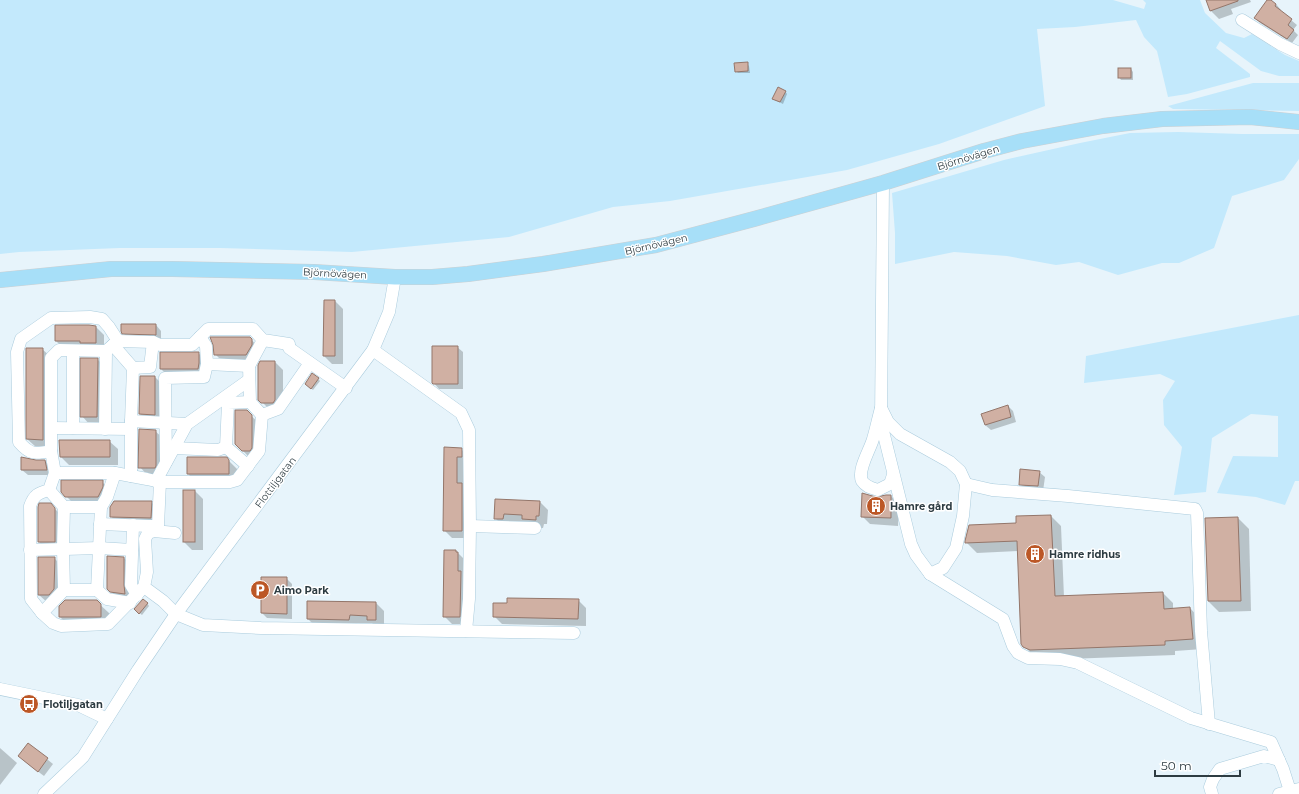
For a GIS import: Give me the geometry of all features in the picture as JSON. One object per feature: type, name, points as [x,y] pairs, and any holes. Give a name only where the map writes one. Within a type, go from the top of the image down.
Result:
[{"type":"main road","name":"Björnövägen","points":[[0,280],[111,269],[314,272],[395,277],[432,277],[468,274],[543,264],[656,245],[883,183],[984,151],[1014,143],[1102,126],[1162,119],[1250,117],[1299,122]]},
{"type":"street","points":[[1242,20],[1280,44],[1299,53]]},
{"type":"street","points":[[883,183],[882,423],[911,544],[916,555],[930,574],[1003,619],[1018,653],[1028,658],[1060,659],[1078,663],[1191,718],[1271,742],[1283,769],[1289,791]]},
{"type":"street","name":"Flottiljgatan","points":[[51,792],[83,757],[138,670],[176,614],[374,350],[390,312],[395,277]]},
{"type":"street","points":[[51,451],[36,453],[26,450],[19,442],[17,352],[21,339],[51,318],[90,317],[102,319],[109,327],[112,346],[105,429]]},
{"type":"street","points":[[49,490],[55,473],[51,451],[51,358],[59,350],[73,351],[153,342],[160,345],[192,345],[208,329],[253,329],[263,340],[289,346],[310,363],[346,388]]},
{"type":"street","points":[[133,368],[150,367],[165,378],[204,377],[207,364],[206,346],[200,337]]},
{"type":"street","points":[[55,473],[115,473],[158,482],[230,482],[237,480],[259,451],[262,416],[250,402],[249,366],[263,340]]},
{"type":"street","points":[[150,367],[153,342]]},
{"type":"street","points":[[112,346],[133,368],[131,476]]},
{"type":"street","points":[[374,350],[461,413],[469,430],[469,599],[466,631]]},
{"type":"street","points":[[73,351],[73,428]]},
{"type":"street","points":[[262,416],[278,409],[310,363]]},
{"type":"street","points":[[207,364],[249,366]]},
{"type":"street","points":[[165,378],[166,463]]},
{"type":"street","points":[[49,490],[38,493],[33,498],[30,506],[31,599],[42,613],[53,623],[61,626],[108,624],[137,595],[147,572],[145,539],[151,528],[158,526],[158,482],[166,463],[187,424],[226,400],[249,380]]},
{"type":"street","points":[[226,400],[250,402]]},
{"type":"street","points":[[226,400],[226,447],[248,466]]},
{"type":"street","points":[[881,408],[873,440],[863,464],[861,475],[862,481],[867,486],[878,490],[890,484],[894,475]]},
{"type":"street","points":[[881,408],[888,422],[900,434],[950,462],[960,471],[966,484],[956,548],[943,568],[930,574]]},
{"type":"street","points":[[51,428],[105,429],[165,422],[187,424]]},
{"type":"street","points":[[174,448],[218,450],[226,447]]},
{"type":"street","points":[[97,590],[101,507],[108,497],[115,473]]},
{"type":"street","points":[[966,484],[992,490],[1195,509],[1197,513],[1201,631],[1209,724]]},
{"type":"street","points":[[42,613],[64,590],[64,506],[49,490]]},
{"type":"street","points":[[64,506],[101,507]]},
{"type":"street","points":[[100,524],[133,525],[175,532]]},
{"type":"street","points":[[133,525],[132,585],[137,595]]},
{"type":"street","points":[[470,526],[535,528]]},
{"type":"street","points":[[30,550],[63,548],[132,550]]},
{"type":"street","points":[[64,590],[97,590],[107,599],[137,595],[163,601],[176,614],[203,625],[261,628],[574,633]]},
{"type":"street","points":[[0,689],[78,705],[107,719]]},
{"type":"street","points":[[1212,794],[1210,787],[1213,779],[1220,770],[1264,756],[1279,760]]},
{"type":"shaded area","points":[[0,0],[1113,0],[1144,9],[1146,3],[1143,0],[1200,0],[1205,13],[1226,33],[1244,38],[1252,34],[1285,55],[1299,61],[1299,76],[1279,76],[1261,71],[1220,41],[1216,48],[1250,74],[1250,77],[1187,94],[1168,97],[1157,51],[1144,37],[1136,20],[1075,27],[1037,29],[1045,106],[939,144],[847,170],[670,201],[613,207],[509,237],[352,252],[220,248],[120,248],[0,254]]},
{"type":"shaded area","points":[[1253,83],[1299,83],[1299,111],[1173,109],[1168,106]]},
{"type":"shaded area","points":[[1178,132],[1299,134],[1299,159],[1284,180],[1232,196],[1214,248],[1179,263],[1162,263],[1118,275],[1079,262],[1056,265],[1007,256],[954,252],[895,264],[895,233],[892,193],[1004,160],[1080,143],[1130,133]]},
{"type":"shaded area","points":[[1299,315],[1299,481],[1295,481],[1285,505],[1256,497],[1217,493],[1233,456],[1278,457],[1278,416],[1251,414],[1212,438],[1206,492],[1174,495],[1182,447],[1164,425],[1163,400],[1175,381],[1160,374],[1084,383],[1086,356]]},
{"type":"building","points":[[1206,0],[1238,0],[1238,1],[1210,11]]},
{"type":"building","points":[[1267,0],[1271,0],[1276,4],[1275,6],[1292,19],[1288,25],[1294,30],[1287,39],[1254,18]]},
{"type":"building","points":[[748,62],[748,71],[735,72],[734,63]]},
{"type":"building","points":[[1118,68],[1131,68],[1131,78],[1118,78]]},
{"type":"building","points":[[778,87],[786,91],[780,102],[772,99]]},
{"type":"building","points":[[324,300],[335,300],[335,356],[323,356]]},
{"type":"building","points":[[121,324],[156,324],[156,335],[122,334]]},
{"type":"building","points":[[55,325],[96,326],[96,343],[80,343],[80,341],[55,341]]},
{"type":"building","points":[[210,337],[250,337],[252,339],[252,345],[246,355],[214,355]]},
{"type":"building","points":[[432,346],[458,346],[458,384],[432,383]]},
{"type":"building","points":[[26,348],[43,348],[43,440],[26,439]]},
{"type":"building","points":[[160,352],[199,352],[198,369],[160,369]]},
{"type":"building","points":[[80,358],[98,358],[97,417],[80,417]]},
{"type":"building","points":[[260,361],[275,361],[275,400],[273,403],[261,403],[258,400],[258,365]]},
{"type":"building","points":[[312,373],[319,378],[311,389],[305,384]]},
{"type":"building","points":[[140,376],[155,376],[155,415],[139,414]]},
{"type":"building","points":[[1008,405],[1011,417],[985,425],[981,414]]},
{"type":"building","points":[[235,410],[247,410],[252,415],[252,448],[250,451],[242,451],[235,444]]},
{"type":"building","points":[[139,429],[156,430],[155,468],[138,468]]},
{"type":"building","points":[[59,440],[110,440],[110,457],[60,457]]},
{"type":"building","points":[[444,447],[462,448],[462,457],[457,457],[457,483],[462,483],[462,531],[443,531]]},
{"type":"building","points":[[21,457],[45,460],[47,470],[21,470]]},
{"type":"building","points":[[187,457],[227,457],[229,460],[229,474],[187,474]]},
{"type":"building","points":[[1020,469],[1040,471],[1038,486],[1019,485]]},
{"type":"building","points":[[61,480],[103,480],[103,487],[98,497],[65,497],[61,492]]},
{"type":"building","points":[[183,490],[195,490],[195,542],[183,542]]},
{"type":"building","name":"Hamre gård","points":[[862,493],[876,497],[891,495],[891,518],[861,517]]},
{"type":"building","points":[[495,499],[540,501],[539,516],[536,516],[536,520],[522,519],[522,515],[504,514],[503,519],[494,519]]},
{"type":"building","points":[[114,501],[152,501],[151,518],[110,517],[110,507]]},
{"type":"building","points":[[39,503],[51,503],[55,508],[55,542],[38,542]]},
{"type":"building","name":"Hamre ridhus","points":[[1051,515],[1055,596],[1163,592],[1164,609],[1190,607],[1193,639],[1165,641],[1165,645],[1030,650],[1023,647],[1021,644],[1017,541],[965,543],[965,541],[969,525],[1016,523],[1016,516]]},
{"type":"building","points":[[1238,517],[1241,601],[1208,601],[1205,518]]},
{"type":"building","points":[[444,550],[456,550],[456,552],[458,552],[458,571],[461,571],[460,617],[443,617]]},
{"type":"building","points":[[107,556],[124,557],[125,594],[110,592],[107,589]]},
{"type":"building","points":[[38,557],[55,557],[54,589],[49,595],[38,595]]},
{"type":"building","points":[[261,577],[287,577],[287,614],[261,613]]},
{"type":"building","points":[[507,598],[579,599],[578,619],[493,617],[493,603],[507,603]]},
{"type":"building","points":[[143,599],[148,603],[139,614],[134,609]]},
{"type":"building","points":[[65,600],[97,600],[101,604],[101,617],[59,617],[59,606]]},
{"type":"building","points":[[307,601],[376,602],[376,620],[367,620],[367,616],[350,615],[349,620],[307,619]]},
{"type":"building","points":[[28,743],[48,758],[38,772],[18,756]]},
{"type":"place","name":"Hamre gård","points":[[876,506]]},
{"type":"place","name":"Hamre ridhus","points":[[1035,554]]},
{"type":"place","name":"Aimo Park","points":[[260,590]]},
{"type":"place","name":"Flotiljgatan","points":[[29,704]]}]
